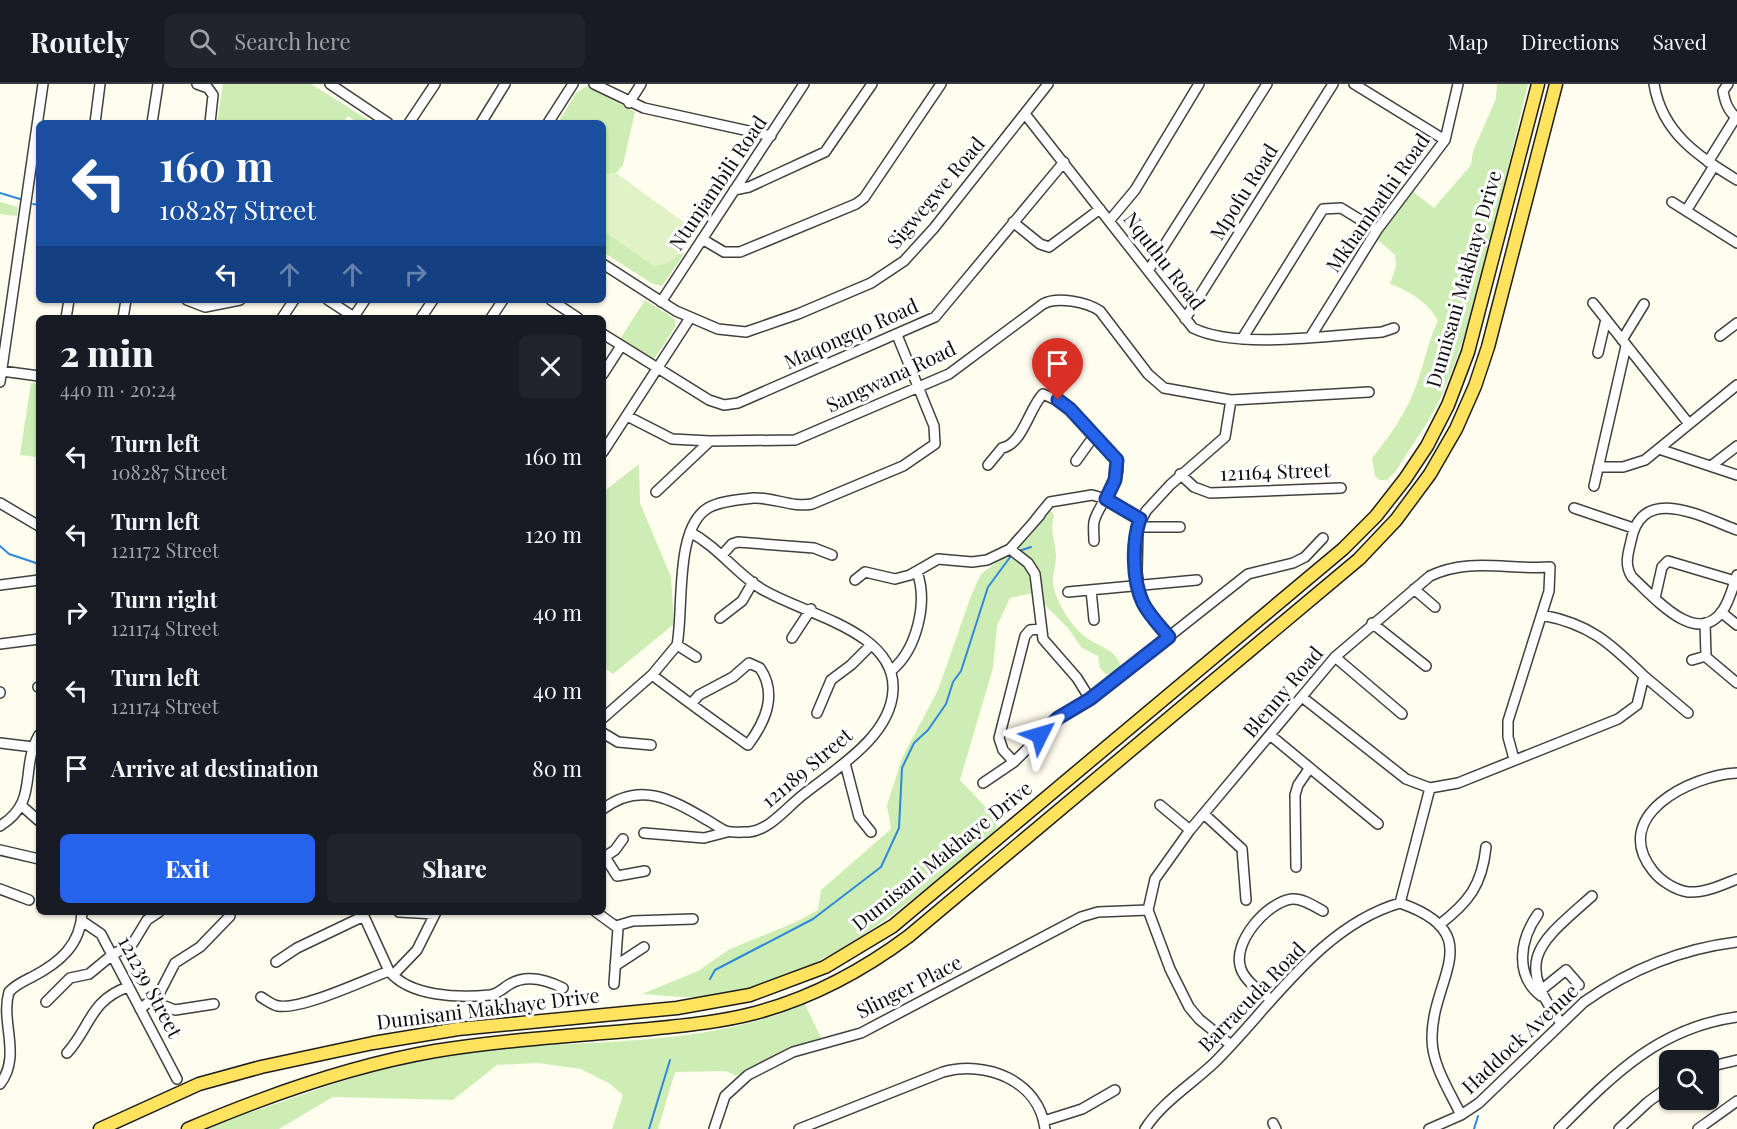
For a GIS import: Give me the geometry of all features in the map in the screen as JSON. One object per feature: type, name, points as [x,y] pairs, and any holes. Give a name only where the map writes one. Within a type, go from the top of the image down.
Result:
[{"type":"main road","name":"Dumisani Makhaye Drive","points":[[100,1129],[161,1099],[221,1077],[373,1043],[458,1029],[677,1008],[750,995],[825,967],[893,926],[1344,549],[1390,499],[1427,446],[1458,379],[1476,324],[1538,84]]},
{"type":"main road","name":"Dumisani Makhaye Drive","points":[[188,1129],[329,1078],[396,1059],[484,1044],[707,1023],[756,1013],[797,1000],[837,982],[870,964],[909,936],[1343,572],[1378,540],[1405,509],[1442,456],[1475,386],[1488,347],[1556,84]]},
{"type":"street","points":[[38,120],[43,84]]},
{"type":"street","points":[[95,120],[100,84]]},
{"type":"street","points":[[152,120],[158,84]]},
{"type":"street","points":[[197,84],[208,88],[213,95],[210,120]]},
{"type":"street","points":[[330,84],[384,120]]},
{"type":"street","points":[[412,120],[435,84]]},
{"type":"street","points":[[483,120],[505,84]]},
{"type":"street","points":[[550,120],[573,84]]},
{"type":"street","points":[[594,84],[629,103],[771,136]]},
{"type":"street","points":[[629,103],[641,84]]},
{"type":"street","points":[[734,190],[749,188],[819,156],[836,139],[873,84]]},
{"type":"street","points":[[702,238],[724,252],[740,252],[856,204],[875,185],[941,84]]},
{"type":"street","name":"Sigwegwe Road","points":[[606,266],[661,302],[690,318],[718,329],[746,332],[759,329],[841,297],[888,274],[918,246],[1048,84]]},
{"type":"street","points":[[1110,220],[1135,190],[1199,84]]},
{"type":"street","points":[[1148,271],[1267,84]]},
{"type":"street","name":"Mpofu Road","points":[[1185,319],[1333,84]]},
{"type":"street","points":[[1354,84],[1445,140]]},
{"type":"street","name":"Mkhambathi Road","points":[[1311,336],[1377,231],[1445,140],[1458,84]]},
{"type":"street","points":[[1654,84],[1661,109],[1674,133],[1711,164],[1737,180]]},
{"type":"street","points":[[1686,211],[1737,117],[1730,111],[1725,99],[1723,91],[1728,84]]},
{"type":"street","name":"Ntunjambili Road","points":[[661,302],[771,136],[801,85]]},
{"type":"street","name":"Nquthu Road","points":[[1025,114],[1193,328],[1208,334],[1242,339],[1382,332],[1394,328]]},
{"type":"street","points":[[0,382],[36,133]]},
{"type":"street","name":"Maqongqo Road","points":[[606,336],[709,400],[730,405],[897,335],[941,311],[1064,162]]},
{"type":"street","points":[[1672,202],[1737,243]]},
{"type":"street","points":[[1242,339],[1323,208],[1341,208],[1377,231]]},
{"type":"street","points":[[1013,222],[1040,244],[1049,247],[1100,209]]},
{"type":"street","name":"Sangwana Road","points":[[627,416],[672,439],[795,440],[917,389],[962,367],[1043,304],[1058,300],[1100,311],[1161,387],[1231,400],[1369,392]]},
{"type":"street","points":[[195,303],[205,307],[225,303]]},
{"type":"street","points":[[333,303],[351,315]]},
{"type":"street","points":[[555,303],[573,315]]},
{"type":"street","points":[[1593,303],[1689,424]]},
{"type":"street","points":[[1594,486],[1624,343],[1644,304]]},
{"type":"street","points":[[558,315],[562,308]]},
{"type":"street","points":[[606,448],[690,318]]},
{"type":"street","points":[[1598,353],[1606,319]]},
{"type":"street","points":[[1720,336],[1737,323]]},
{"type":"street","points":[[606,715],[652,675],[677,645],[681,619],[685,548],[690,532],[703,512],[716,505],[764,498],[800,506],[812,504],[903,466],[935,444],[936,432],[897,335]]},
{"type":"street","points":[[606,369],[621,346]]},
{"type":"street","points":[[2,371],[36,376]]},
{"type":"street","points":[[1598,467],[1634,464],[1645,460],[1737,385]]},
{"type":"street","points":[[988,465],[1002,448],[1007,447],[1018,435],[1032,407],[1040,397],[1046,394],[1065,404],[1117,463],[1112,491],[1095,520],[1095,541]]},
{"type":"street","points":[[1169,637],[1147,609],[1138,585],[1139,523],[1180,474],[1225,436],[1231,400]]},
{"type":"street","points":[[1076,461],[1094,436]]},
{"type":"street","points":[[656,492],[711,441]]},
{"type":"street","points":[[1711,466],[1737,446]]},
{"type":"street","points":[[1659,449],[1737,475]]},
{"type":"street","name":"121164 Street","points":[[1180,474],[1194,487],[1210,493],[1341,488]]},
{"type":"street","points":[[1033,524],[1050,502],[1083,495],[1106,499],[1139,523],[1180,527]]},
{"type":"street","points":[[0,503],[36,524]]},
{"type":"street","points":[[1655,598],[1662,567],[1668,561],[1736,578],[1721,612],[1704,623],[1684,621],[1655,598],[1628,570],[1627,559],[1633,528],[1649,512],[1668,507],[1737,530]]},
{"type":"street","points":[[1574,508],[1633,528]]},
{"type":"street","points":[[855,580],[865,572],[895,579],[916,572],[932,561],[977,562],[1010,549],[1040,515]]},
{"type":"street","points":[[690,532],[723,554],[753,582],[771,594],[811,609],[871,645],[892,670],[906,654],[916,628],[922,590],[916,572]]},
{"type":"street","points":[[983,783],[1014,762],[1051,724],[1090,699],[1248,574],[1293,564],[1313,550],[1323,538]]},
{"type":"street","points":[[723,554],[732,544],[738,542],[814,548],[832,555]]},
{"type":"street","points":[[1010,549],[1028,563],[1035,574],[1040,629],[1047,645],[1077,678],[1090,699]]},
{"type":"street","name":"Blenny Road","points":[[1148,910],[1152,888],[1160,869],[1335,657],[1372,623],[1430,576],[1455,566],[1550,567],[1549,591],[1542,615]]},
{"type":"street","points":[[0,585],[36,580]]},
{"type":"street","points":[[1068,592],[1197,580]]},
{"type":"street","points":[[720,618],[739,604],[753,582]]},
{"type":"street","points":[[1414,589],[1435,607]]},
{"type":"street","points":[[1091,590],[1094,620]]},
{"type":"street","points":[[792,638],[811,609]]},
{"type":"street","points":[[1721,612],[1737,625]]},
{"type":"street","points":[[1514,759],[1508,737],[1508,721],[1542,615],[1579,624],[1590,630],[1688,713]]},
{"type":"street","points":[[1372,623],[1426,666]]},
{"type":"street","points":[[1704,623],[1706,656],[1737,683]]},
{"type":"street","points":[[1014,762],[1003,750],[999,738],[1025,636],[1030,630],[1040,629]]},
{"type":"street","points":[[0,644],[36,639]]},
{"type":"street","points":[[677,645],[696,657]]},
{"type":"street","points":[[817,713],[831,680],[851,665],[871,645]]},
{"type":"street","points":[[1692,660],[1706,656]]},
{"type":"street","points":[[1335,657],[1402,714]]},
{"type":"street","points":[[652,675],[691,704],[747,745],[764,720],[769,700],[765,675],[756,664],[747,664],[733,677],[699,695],[691,704]]},
{"type":"street","name":"121189 Street","points":[[644,833],[664,832],[704,838],[727,832],[753,832],[762,828],[844,763],[868,740],[893,697],[892,670]]},
{"type":"street","points":[[1302,697],[1390,769],[1406,779],[1430,788],[1458,783],[1629,713],[1639,700],[1644,676]]},
{"type":"street","points":[[606,735],[618,742],[651,745]]},
{"type":"street","points":[[1270,735],[1378,824]]},
{"type":"street","points":[[0,826],[22,806],[36,741]]},
{"type":"street","points":[[0,743],[33,747]]},
{"type":"street","points":[[844,763],[859,817],[871,832]]},
{"type":"street","points":[[1296,867],[1295,795],[1298,785],[1309,769]]},
{"type":"street","points":[[1737,773],[1717,775],[1660,801],[1644,824],[1642,839],[1646,863],[1665,883],[1678,889],[1705,890],[1737,879]]},
{"type":"street","points":[[1430,788],[1400,903],[1422,911],[1439,925],[1449,943],[1450,959],[1434,1018],[1433,1051],[1461,1115]]},
{"type":"street","points":[[606,807],[626,796],[637,794],[660,797],[727,832]]},
{"type":"street","points":[[1160,805],[1190,830]]},
{"type":"street","points":[[22,806],[36,818]]},
{"type":"street","points":[[1204,814],[1242,849],[1246,900]]},
{"type":"street","points":[[606,856],[623,839]]},
{"type":"street","points":[[1439,925],[1461,908],[1476,888],[1486,847]]},
{"type":"street","points":[[0,850],[36,858]]},
{"type":"street","points":[[606,861],[617,876],[645,871]]},
{"type":"street","points":[[0,890],[29,900]]},
{"type":"street","points":[[1541,994],[1535,968],[1541,946],[1548,935],[1592,896]]},
{"type":"street","points":[[1270,999],[1253,985],[1241,968],[1239,952],[1245,938],[1272,908],[1288,900],[1299,899],[1323,910]]},
{"type":"street","name":"Barracuda Road","points":[[1145,1129],[1157,1114],[1231,1046],[1270,999],[1305,964],[1372,913],[1400,903]]},
{"type":"street","points":[[1148,910],[1170,969],[1189,1007],[1199,1019],[1231,1046]]},
{"type":"street","name":"Slinger Place","points":[[714,1129],[720,1104],[730,1089],[748,1075],[793,1052],[861,1034],[1081,917],[1098,912],[1148,910]]},
{"type":"street","points":[[1538,914],[1526,931],[1523,963],[1528,984],[1541,994],[1562,1023]]},
{"type":"street","points":[[46,1002],[66,981],[89,974],[112,955],[133,943],[147,920],[156,915]]},
{"type":"street","points":[[276,963],[297,948],[361,915]]},
{"type":"street","points":[[363,915],[391,973],[417,989],[437,993],[489,995],[516,981],[531,979],[552,982],[563,988]]},
{"type":"street","points":[[261,997],[276,1005],[285,1006],[320,997],[391,973],[417,950],[435,915]]},
{"type":"street","points":[[600,915],[616,926],[618,933],[614,984]]},
{"type":"street","points":[[140,1009],[152,1001],[161,990],[175,963],[200,947],[230,916]]},
{"type":"street","points":[[0,1084],[9,1061],[0,1014],[6,998],[14,988],[65,956],[74,942],[82,917]]},
{"type":"street","name":"121239 Street","points":[[82,917],[98,931],[177,1079]]},
{"type":"street","points":[[616,926],[633,921],[693,919]]},
{"type":"street","name":"Haddock Avenue","points":[[1429,1129],[1461,1115],[1485,1099],[1584,1002],[1637,970],[1679,953],[1737,942]]},
{"type":"street","points":[[615,966],[644,946]]},
{"type":"street","points":[[1541,994],[1566,970],[1579,985]]},
{"type":"street","points":[[67,1053],[76,1043],[90,1015],[110,996],[128,987]]},
{"type":"street","points":[[152,1001],[175,1010],[201,1008],[214,1004]]},
{"type":"street","points":[[1559,1129],[1604,1084],[1641,1053],[1696,1026],[1737,1017]]},
{"type":"street","points":[[1719,1064],[1737,1060]]},
{"type":"street","points":[[799,1129],[943,1072],[966,1067],[989,1070],[1012,1079],[1031,1097],[1045,1125],[1092,1105],[1115,1090]]},
{"type":"street","points":[[1619,1129],[1659,1094]]},
{"type":"street","points":[[1698,1129],[1737,1101]]},
{"type":"green space","points":[[223,84],[311,84],[368,120],[354,120],[348,116],[345,120],[217,120]]},
{"type":"green space","points":[[1497,84],[1528,84],[1492,240],[1470,317],[1458,356],[1433,413],[1396,471],[1387,480],[1379,480],[1375,476],[1372,458],[1391,433],[1407,406],[1438,320],[1417,298],[1390,284],[1396,266],[1395,255],[1368,231],[1402,183],[1434,208],[1471,165],[1473,151],[1496,99]]},
{"type":"green space","points":[[587,86],[635,112],[623,165],[616,173],[606,175],[606,120],[560,120],[576,93]]},
{"type":"green space","points":[[616,173],[685,223],[687,231],[684,246],[669,262],[654,266],[606,232],[606,175]]},
{"type":"green space","points":[[0,202],[18,207],[17,216],[0,214]]},
{"type":"green space","points":[[606,232],[654,266],[669,262],[681,252],[684,254],[662,286],[653,284],[606,254]]},
{"type":"green space","points":[[645,300],[675,319],[675,327],[653,361],[620,339]]},
{"type":"green space","points":[[31,383],[36,384],[36,457],[20,455]]},
{"type":"green space","points":[[639,464],[640,503],[671,577],[674,624],[613,674],[606,669],[606,490]]},
{"type":"green space","points":[[1052,511],[1056,557],[1053,584],[1057,599],[1081,634],[1116,656],[1121,667],[1115,673],[1106,674],[1100,668],[1098,656],[1082,648],[1068,628],[1033,593],[1010,598],[997,626],[993,668],[960,780],[998,820],[996,830],[894,913],[859,938],[823,959],[784,977],[742,989],[697,997],[642,994],[698,971],[730,949],[796,922],[818,910],[821,890],[891,829],[887,805],[902,758],[938,690],[981,574],[1027,539]]},
{"type":"green space","points":[[805,1004],[821,1038],[796,1046],[736,1076],[726,1071],[675,1072],[658,1129],[612,1129],[623,1095],[610,1084],[581,1069],[538,1063],[497,1065],[453,1100],[333,1097],[279,1129],[205,1129],[357,1076],[447,1054],[682,1035],[724,1029]]},
{"type":"waterway","points":[[0,193],[20,199]]},
{"type":"waterway","points":[[0,546],[9,554],[36,563]]},
{"type":"waterway","points":[[1019,551],[1031,547]]},
{"type":"waterway","points":[[710,979],[715,970],[813,919],[881,867],[899,828],[902,768],[914,743],[928,730],[946,704],[953,682],[961,671],[988,587],[1011,556]]},
{"type":"waterway","points":[[649,1129],[670,1060]]},
{"type":"waterway","points":[[1474,1129],[1478,1116]]},
{"type":"route","points":[[1040,735],[1058,718],[1082,705],[1169,637],[1147,609],[1140,594],[1136,537],[1140,519],[1106,499],[1115,480],[1117,460],[1070,409],[1058,400]]}]
